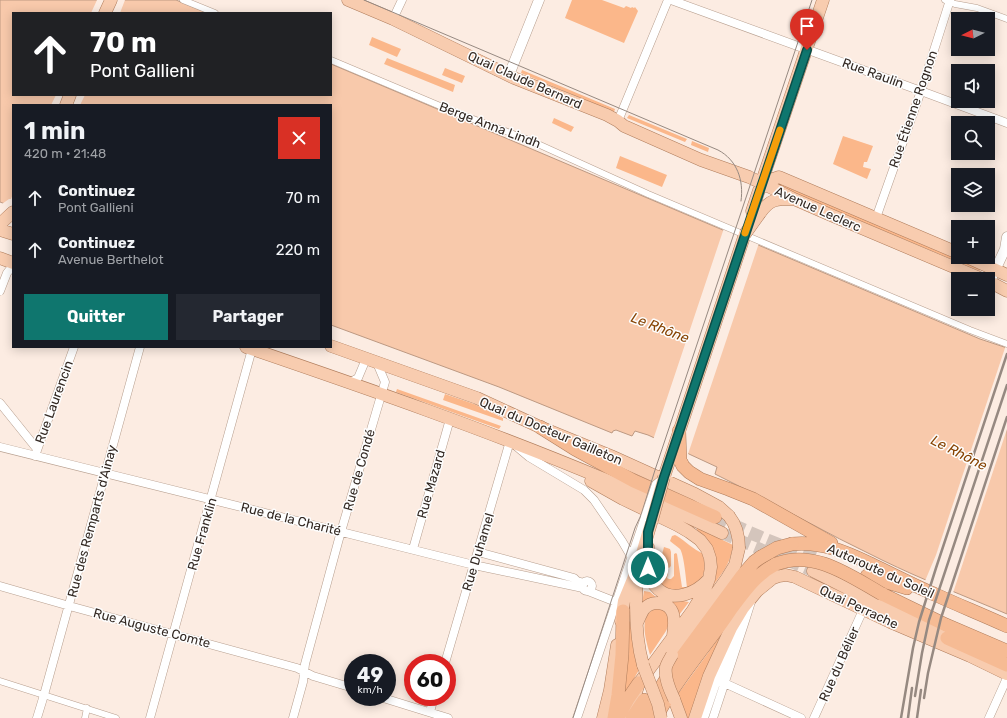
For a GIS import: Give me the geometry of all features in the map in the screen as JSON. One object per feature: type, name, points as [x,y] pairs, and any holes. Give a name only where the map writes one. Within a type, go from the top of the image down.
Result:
[{"type":"highway","points":[[540,427],[575,449],[634,481],[714,517]]},
{"type":"highway","points":[[679,431],[680,454],[676,461],[694,476],[753,499],[851,555]]},
{"type":"highway","name":"Autoroute du Soleil","points":[[643,718],[670,673],[741,577],[754,562],[761,557],[777,548],[792,544],[819,544],[851,555],[1007,626]]},
{"type":"highway","name":"Autoroute du Soleil","points":[[656,718],[680,680],[746,589],[769,568],[785,561],[796,559],[807,560],[819,562],[840,570],[882,594],[946,625],[1007,651]]},
{"type":"highway","points":[[868,576],[934,594]]},
{"type":"highway","points":[[614,718],[622,655],[620,606]]},
{"type":"highway","points":[[947,638],[1007,665]]},
{"type":"highway","points":[[632,718],[647,695],[670,673]]},
{"type":"highway","points":[[618,718],[628,699],[639,683]]},
{"type":"main road","points":[[105,12],[111,0]]},
{"type":"main road","name":"Quai Claude Bernard","points":[[348,0],[393,19],[509,75],[618,121],[624,126],[701,160],[739,173],[762,183]]},
{"type":"main road","points":[[679,431],[745,234],[756,208],[762,183],[823,0]]},
{"type":"main road","name":"Quai Claude Bernard","points":[[701,160],[721,173],[753,186],[756,192],[756,208]]},
{"type":"main road","name":"Avenue Leclerc","points":[[762,183],[779,177],[951,250]]},
{"type":"main road","name":"Avenue Leclerc","points":[[762,183],[794,199],[966,272]]},
{"type":"main road","points":[[756,208],[764,208],[773,200],[794,199]]},
{"type":"main road","points":[[0,224],[12,213]]},
{"type":"main road","points":[[0,230],[12,234]]},
{"type":"main road","points":[[0,258],[12,263]]},
{"type":"main road","points":[[982,264],[1007,275]]},
{"type":"main road","name":"Avenue Leclerc","points":[[995,285],[1007,291]]},
{"type":"main road","name":"Quai du Docteur Gailleton","points":[[332,346],[477,398],[701,497],[719,507],[729,516],[737,530],[739,548],[735,564],[727,578],[672,655],[666,667],[668,684],[681,718]]},
{"type":"main road","name":"Quai du Docteur Gailleton","points":[[248,348],[450,419],[560,462]]},
{"type":"main road","points":[[603,718],[610,690],[620,606],[624,601],[635,562],[664,477],[676,461]]},
{"type":"main road","points":[[560,462],[605,479],[722,533]]},
{"type":"main road","points":[[560,462],[578,474],[623,499],[689,532],[700,540],[707,549],[710,558],[711,567],[709,579],[702,597],[639,683],[628,718]]},
{"type":"main road","points":[[648,523],[649,575],[652,583],[669,595],[680,596],[699,588],[709,579]]},
{"type":"main road","points":[[635,562],[636,625],[640,654],[658,704],[661,718]]},
{"type":"main road","name":"Quai Perrache","points":[[813,571],[947,638],[970,656]]},
{"type":"main road","name":"Quai Perrache","points":[[695,718],[709,676],[743,608],[763,585],[773,578],[786,575],[970,656],[1007,674]]},
{"type":"main road","points":[[636,625],[642,611],[648,605],[656,603],[664,604],[670,608],[673,613],[673,636]]},
{"type":"street","points":[[183,0],[213,12]]},
{"type":"street","points":[[393,19],[402,0]]},
{"type":"street","points":[[509,75],[539,0]]},
{"type":"street","points":[[618,121],[670,0]]},
{"type":"street","name":"Rue Raulin","points":[[670,0],[1007,123]]},
{"type":"street","points":[[948,1],[955,4],[977,8],[1007,19]]},
{"type":"street","name":"Rue Étienne Rognon","points":[[876,218],[921,91],[948,1]]},
{"type":"street","name":"Berge Anna Lindh","points":[[332,60],[452,111],[529,140],[648,194],[970,330],[1007,344]]},
{"type":"street","points":[[996,270],[1007,237]]},
{"type":"street","points":[[0,291],[7,273],[12,268]]},
{"type":"street","name":"Rue Laurencin","points":[[36,453],[74,348]]},
{"type":"street","name":"Rue des Remparts d'Ainay","points":[[37,718],[140,348]]},
{"type":"street","name":"Rue Franklin","points":[[150,718],[211,500],[248,348]]},
{"type":"street","points":[[349,383],[358,378],[371,361]]},
{"type":"street","name":"Rue de Condé","points":[[293,718],[303,682],[305,664],[341,531],[384,382],[371,361]]},
{"type":"street","points":[[0,403],[36,453]]},
{"type":"street","name":"Rue Mazard","points":[[413,549],[450,419]]},
{"type":"street","name":"Rue Duhamel","points":[[448,654],[510,442]]},
{"type":"street","name":"Quai du Docteur Gailleton","points":[[510,442],[530,457],[584,490],[594,500],[635,562]]},
{"type":"street","name":"Rue de la Charité","points":[[0,447],[36,453],[105,474],[474,565],[585,587]]},
{"type":"street","name":"Rue de la Charité","points":[[478,552],[574,578],[585,587],[620,606]]},
{"type":"street","name":"Rue Auguste Comte","points":[[0,586],[297,668],[313,676],[344,685]]},
{"type":"street","points":[[713,718],[721,682],[737,631],[752,597]]},
{"type":"street","points":[[577,718],[620,606]]},
{"type":"street","name":"Rue du Bélier","points":[[814,718],[863,610]]},
{"type":"street","points":[[989,718],[1007,678]]},
{"type":"street","points":[[0,681],[116,718]]},
{"type":"street","points":[[704,718],[721,682]]},
{"type":"street","points":[[721,682],[801,718]]},
{"type":"street","points":[[396,702],[448,718]]},
{"type":"street","points":[[430,712],[432,706]]},
{"type":"street","points":[[84,718],[87,708]]},
{"type":"shaded area","points":[[572,0],[602,0],[624,8],[626,6],[631,8],[635,7],[638,11],[624,43],[565,18]]},
{"type":"shaded area","points":[[372,37],[401,49],[397,57],[369,45]]},
{"type":"shaded area","points":[[387,58],[455,85],[453,92],[384,64]]},
{"type":"shaded area","points":[[445,68],[465,76],[462,83],[442,75]]},
{"type":"shaded area","points":[[522,70],[615,109],[614,112],[521,73]]},
{"type":"shaded area","points":[[629,115],[687,139],[685,142],[627,118]]},
{"type":"shaded area","points":[[554,118],[574,127],[571,132],[552,123]]},
{"type":"shaded area","points":[[843,136],[873,146],[867,162],[864,162],[863,167],[871,169],[867,179],[833,164]]},
{"type":"shaded area","points":[[692,141],[709,148],[708,152],[691,145]]},
{"type":"shaded area","points":[[620,156],[667,175],[662,187],[616,168]]},
{"type":"shaded area","points":[[780,184],[951,256],[951,259],[779,187]]},
{"type":"shaded area","points":[[963,264],[970,264],[980,268],[980,271]]},
{"type":"shaded area","points":[[397,389],[501,426],[499,429],[396,392]]},
{"type":"shaded area","points":[[445,394],[474,404],[503,418],[503,421],[443,400]]},
{"type":"shaded area","points":[[696,527],[733,545],[728,563],[713,586],[716,572]]},
{"type":"shaded area","points":[[675,535],[702,553],[705,566],[701,580],[695,586],[673,592],[658,584],[651,567],[664,570],[668,574],[667,578],[671,579],[674,576],[674,554],[676,553],[682,587],[687,587],[683,556],[680,549],[670,541],[672,536]]},
{"type":"shaded area","points":[[664,547],[670,549],[671,552],[671,566],[669,568],[658,564]]},
{"type":"shaded area","points":[[644,591],[650,592],[656,597],[642,603]]},
{"type":"shaded area","points":[[673,602],[689,602],[679,615]]},
{"type":"shaded area","points":[[657,608],[667,612],[669,624],[650,655],[644,628],[647,616],[651,611]]},
{"type":"shaded area","points":[[733,617],[692,718],[686,718],[678,694]]},
{"type":"shaded area","points":[[630,621],[634,651],[639,670],[622,699],[629,622]]},
{"type":"water","name":"Le Rhône","points":[[0,0],[176,0],[206,12],[12,12],[12,96],[332,96],[332,64],[980,339],[1007,348],[1007,614],[861,550],[715,474],[717,467],[648,435],[635,431],[632,436],[616,430],[612,433],[499,387],[332,325],[332,104],[12,104],[12,207],[0,202]]},
{"type":"pier","points":[[97,0],[125,0],[120,12],[91,12]]},
{"type":"pier","points":[[56,96],[84,96],[80,104],[52,104]]},
{"type":"pier","points":[[12,196],[12,209],[2,204],[9,199],[11,199]]},
{"type":"pier","points":[[724,228],[759,243],[688,454],[690,456],[653,440]]},
{"type":"pier","points":[[1006,345],[1007,429],[953,593],[925,581],[936,555]]},
{"type":"tunnel","points":[[715,517],[765,539],[817,559]]},
{"type":"tunnel","points":[[722,533],[813,571]]},
{"type":"tram line","points":[[364,0],[718,150],[730,159],[738,171],[742,193],[741,201]]},
{"type":"tram line","points":[[573,718],[812,0]]},
{"type":"railway","points":[[901,718],[919,622],[1007,354]]},
{"type":"railway","points":[[915,696],[929,620],[1007,385]]},
{"type":"railway","points":[[924,698],[928,673],[941,618],[1007,417]]},
{"type":"railway","points":[[908,718],[912,688]]},
{"type":"railway","points":[[917,718],[921,690]]},
{"type":"slow traffic","points":[[745,233],[780,130]]},
{"type":"route","points":[[648,568],[648,532],[664,477],[807,50]]}]
